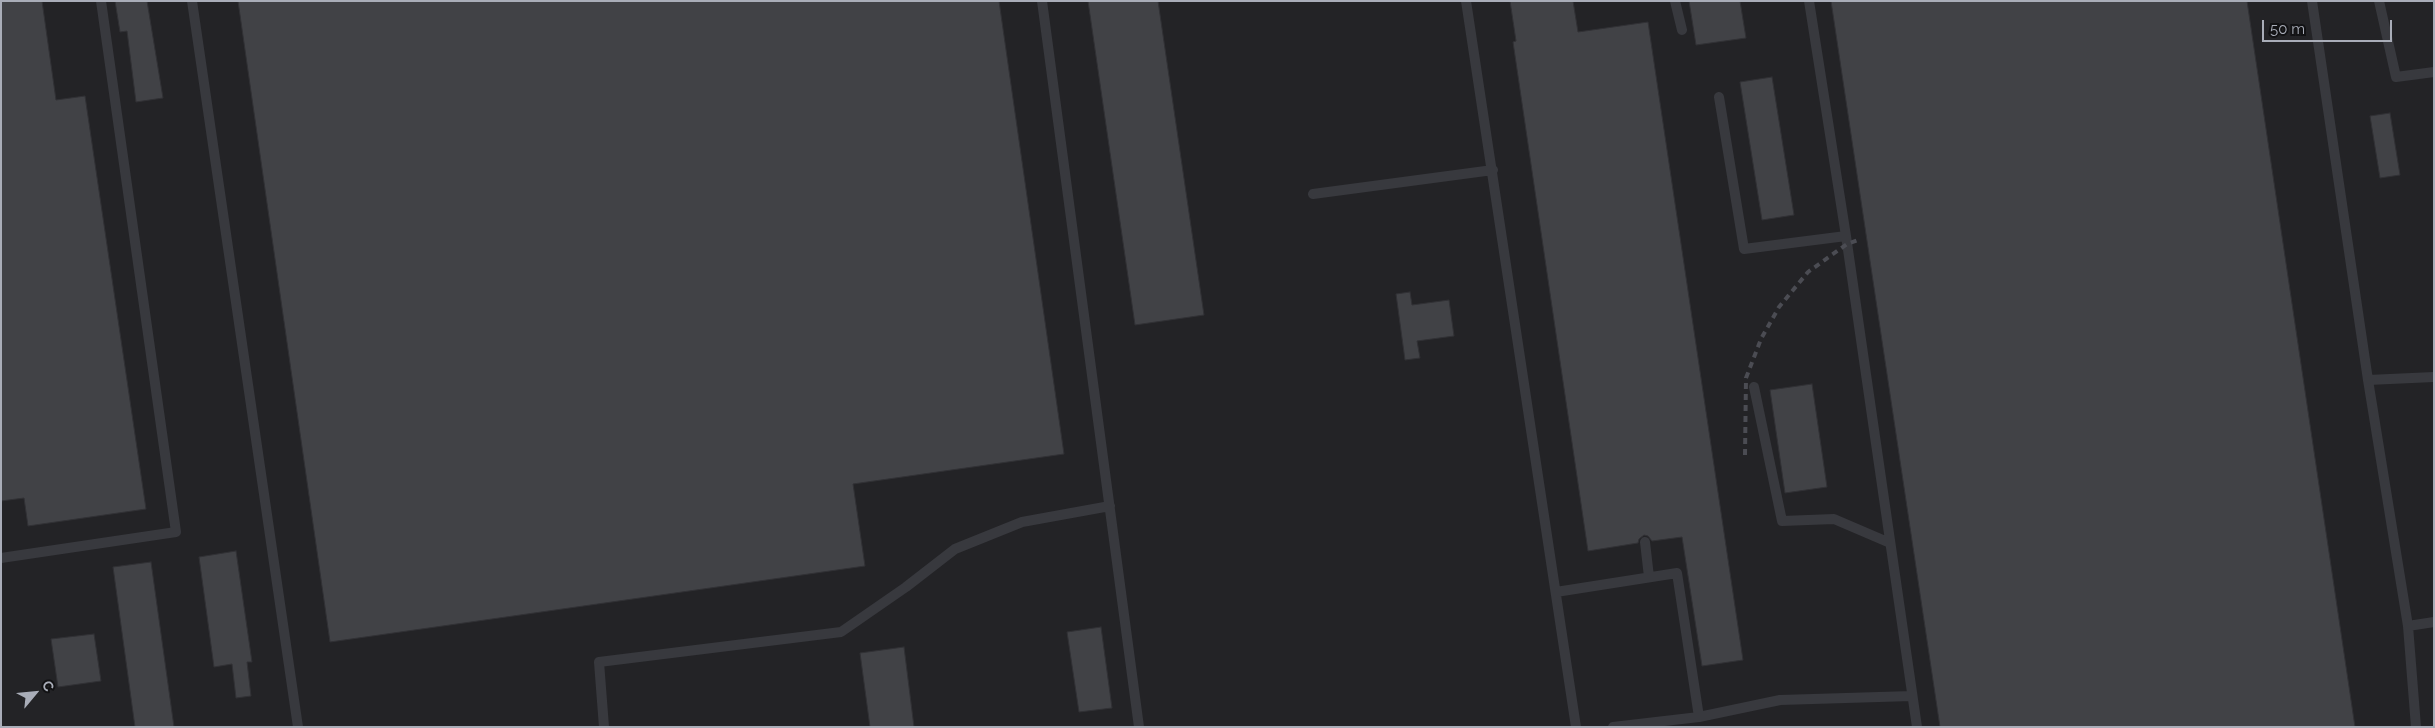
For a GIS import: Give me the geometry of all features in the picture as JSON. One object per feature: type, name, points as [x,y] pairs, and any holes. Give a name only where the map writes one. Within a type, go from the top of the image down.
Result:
[{"type":"lane","points":[[1,558],[176,532],[101,1]]},
{"type":"lane","points":[[192,1],[298,727]]},
{"type":"lane","points":[[1042,1],[1139,727]]},
{"type":"lane","points":[[1466,1],[1576,727]]},
{"type":"lane","points":[[1675,1],[1682,30]]},
{"type":"lane","points":[[1809,1],[1846,236],[1917,727]]},
{"type":"lane","points":[[2324,1],[2312,3],[2368,380],[2408,626],[2416,727]]},
{"type":"lane","points":[[2380,1],[2396,77],[2434,72]]},
{"type":"lane","points":[[1719,97],[1744,249],[1846,236]]},
{"type":"lane","points":[[1313,194],[1493,170]]},
{"type":"lane","points":[[2368,380],[2434,377]]},
{"type":"lane","points":[[1754,387],[1782,521],[1834,519],[1890,543]]},
{"type":"lane","points":[[604,727],[599,662],[841,632],[906,587],[955,549],[1022,522],[1110,506]]},
{"type":"lane","points":[[1646,542],[1650,578]]},
{"type":"lane","points":[[1556,592],[1677,573],[1699,716]]},
{"type":"lane","points":[[2408,626],[2434,622]]},
{"type":"lane","points":[[1613,727],[1699,716],[1780,700],[1912,696]]},
{"type":"shaded area","points":[[1,1],[2434,1],[2434,727],[1,727]]},
{"type":"building","points":[[1,1],[42,1],[56,100],[85,96],[146,509],[28,526],[24,498],[1,501]]},
{"type":"building","points":[[115,1],[147,1],[163,98],[136,102],[127,31],[120,32]]},
{"type":"building","points":[[238,1],[999,1],[1064,454],[853,484],[865,566],[330,642]]},
{"type":"building","points":[[1088,1],[1158,1],[1204,315],[1135,325]]},
{"type":"building","points":[[1510,1],[1573,1],[1578,32],[1648,22],[1743,660],[1702,666],[1682,537],[1652,541],[1648,536],[1644,535],[1639,539],[1638,543],[1588,551],[1513,42],[1516,41]]},
{"type":"building","points":[[1689,1],[1740,1],[1746,38],[1696,45]]},
{"type":"building","points":[[1831,1],[2247,1],[2355,727],[1940,727]]},
{"type":"building","points":[[1772,77],[1794,215],[1762,220],[1740,82]]},
{"type":"building","points":[[2390,113],[2400,175],[2380,178],[2370,116]]},
{"type":"building","points":[[1410,292],[1412,305],[1449,300],[1454,336],[1417,341],[1420,358],[1405,360],[1396,294]]},
{"type":"building","points":[[1812,384],[1827,487],[1785,493],[1770,390]]},
{"type":"building","points":[[236,551],[252,662],[247,662],[251,696],[236,698],[232,664],[214,667],[199,557]]},
{"type":"building","points":[[151,562],[174,727],[135,727],[113,567]]},
{"type":"building","points":[[1101,627],[1112,708],[1079,712],[1067,632]]},
{"type":"building","points":[[94,634],[101,681],[58,687],[51,639]]},
{"type":"building","points":[[904,647],[914,727],[870,727],[860,653]]},
{"type":"railway","points":[[1745,455],[1746,378],[1761,339],[1779,307],[1808,272],[1847,244],[1861,239]]}]
